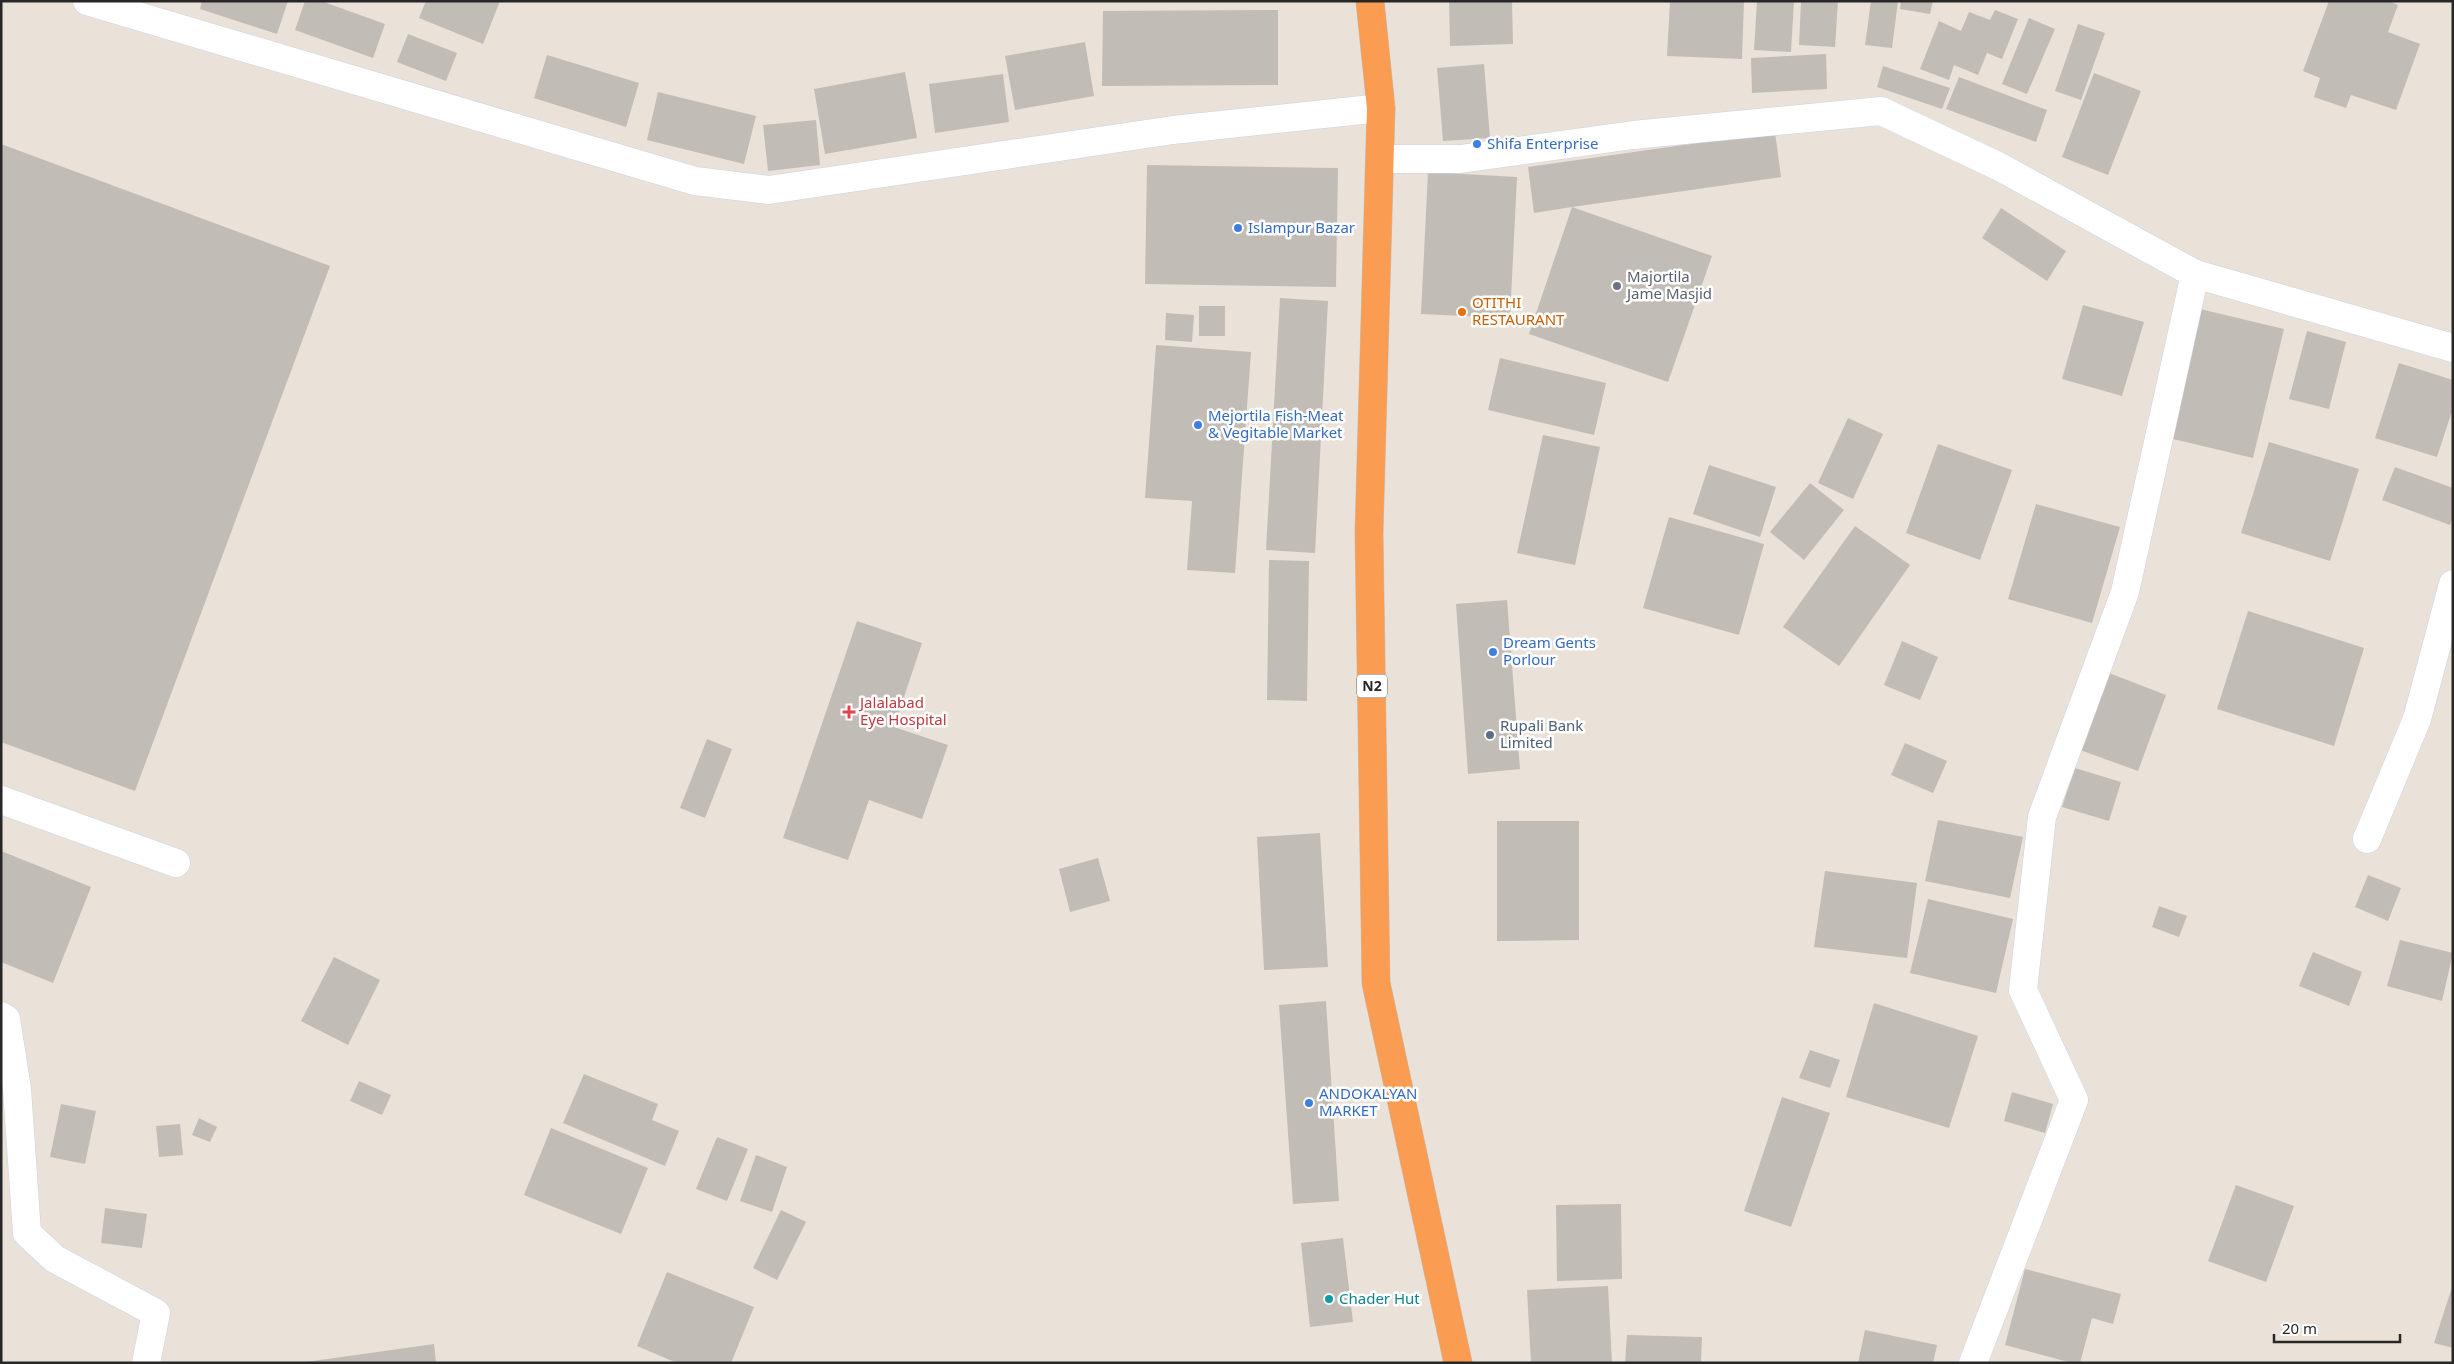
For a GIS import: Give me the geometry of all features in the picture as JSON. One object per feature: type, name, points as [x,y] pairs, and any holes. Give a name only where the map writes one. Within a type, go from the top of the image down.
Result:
[{"type":"highway","name":"N2","points":[[1370,1],[1380,108],[1370,533],[1376,983],[1458,1363]]},
{"type":"street","points":[[87,1],[696,181],[769,190],[1172,130],[1380,108]]},
{"type":"street","points":[[1380,159],[1460,159],[1633,135],[1881,111],[1998,166],[2195,274],[2453,348]]},
{"type":"street","points":[[1973,1363],[2074,1100],[2023,990],[2042,817],[2125,592],[2195,274]]},
{"type":"street","points":[[2367,839],[2417,719],[2453,584]]},
{"type":"street","points":[[1,800],[176,863]]},
{"type":"street","points":[[1,1016],[6,1019],[17,1089],[27,1233],[55,1259],[156,1313],[146,1363]]},
{"type":"building","points":[[202,1],[288,1],[277,34],[200,9]]},
{"type":"building","points":[[305,1],[321,1],[385,24],[373,58],[295,30]]},
{"type":"building","points":[[426,1],[500,1],[483,44],[419,18]]},
{"type":"building","points":[[1449,1],[1512,1],[1513,44],[1450,46]]},
{"type":"building","points":[[1670,1],[1744,1],[1742,59],[1667,56]]},
{"type":"building","points":[[1757,1],[1794,1],[1791,52],[1754,50]]},
{"type":"building","points":[[1801,1],[1838,1],[1835,47],[1799,45]]},
{"type":"building","points":[[1871,1],[1898,1],[1892,48],[1865,45]]},
{"type":"building","points":[[1901,1],[1933,1],[1930,14],[1900,9]]},
{"type":"building","points":[[2329,1],[2389,1],[2398,5],[2388,32],[2420,44],[2396,110],[2351,95],[2346,108],[2314,97],[2320,78],[2303,71]]},
{"type":"building","points":[[1278,10],[1278,85],[1102,86],[1103,11]]},
{"type":"building","points":[[1995,10],[2018,19],[2002,59],[1987,53],[1978,75],[1954,65],[1949,80],[1920,69],[1939,21],[1961,31],[1969,12],[1990,20]]},
{"type":"building","points":[[2029,18],[2055,29],[2027,94],[2002,84]]},
{"type":"building","points":[[2078,24],[2105,33],[2081,100],[2055,91]]},
{"type":"building","points":[[408,34],[457,53],[446,81],[397,62]]},
{"type":"building","points":[[1085,42],[1094,96],[1015,110],[1005,56]]},
{"type":"building","points":[[1826,54],[1827,89],[1752,93],[1751,58]]},
{"type":"building","points":[[547,55],[639,83],[626,127],[534,98]]},
{"type":"building","points":[[1484,64],[1490,138],[1443,141],[1437,68]]},
{"type":"building","points":[[1883,66],[1950,88],[1942,109],[1877,87]]},
{"type":"building","points":[[905,72],[917,138],[825,154],[814,89]]},
{"type":"building","points":[[2094,73],[2141,91],[2108,175],[2062,157]]},
{"type":"building","points":[[1003,74],[1009,122],[935,133],[929,84]]},
{"type":"building","points":[[1959,77],[2047,110],[2036,142],[1946,109]]},
{"type":"building","points":[[658,92],[756,116],[744,164],[647,140]]},
{"type":"building","points":[[816,120],[820,165],[768,171],[763,125]]},
{"type":"building","points":[[1775,132],[1781,177],[1534,213],[1528,167]]},
{"type":"building","points":[[1,144],[330,266],[135,791],[1,742]]},
{"type":"building","points":[[1147,165],[1338,168],[1336,287],[1145,284]]},
{"type":"building","points":[[1428,172],[1517,177],[1510,318],[1421,314]]},
{"type":"building","points":[[1572,207],[1712,256],[1668,382],[1529,334]]},
{"type":"building","points":[[2001,208],[2066,251],[2047,281],[1982,238]]},
{"type":"building","points":[[1280,298],[1328,301],[1315,553],[1266,550]]},
{"type":"building","points":[[2083,305],[2144,322],[2122,396],[2062,379]]},
{"type":"building","points":[[1199,306],[1225,306],[1225,336],[1199,336]]},
{"type":"building","points":[[2200,309],[2284,329],[2253,458],[2169,438]]},
{"type":"building","points":[[1166,313],[1194,315],[1192,342],[1165,340]]},
{"type":"building","points":[[2307,331],[2346,342],[2329,409],[2289,399]]},
{"type":"building","name":"Mejortila Fish-Meat & Vegitable Market","points":[[1156,345],[1251,352],[1235,573],[1187,570],[1192,501],[1145,498]]},
{"type":"building","points":[[1500,358],[1606,383],[1594,435],[1488,410]]},
{"type":"building","points":[[2399,363],[2453,380],[2453,408],[2437,457],[2375,438]]},
{"type":"building","points":[[1848,418],[1883,434],[1853,499],[1818,483]]},
{"type":"building","points":[[1543,435],[1600,447],[1575,565],[1517,553]]},
{"type":"building","points":[[2269,442],[2359,469],[2330,561],[2241,533]]},
{"type":"building","points":[[1938,444],[2012,470],[1980,560],[1906,533]]},
{"type":"building","points":[[1709,465],[1776,487],[1760,537],[1693,514]]},
{"type":"building","points":[[2395,467],[2453,488],[2453,517],[2450,525],[2382,500]]},
{"type":"building","points":[[1810,483],[1844,510],[1804,560],[1770,532]]},
{"type":"building","points":[[2036,504],[2120,527],[2092,623],[2008,599]]},
{"type":"building","points":[[1669,517],[1764,544],[1739,635],[1643,608]]},
{"type":"building","points":[[1855,526],[1910,565],[1839,666],[1783,627]]},
{"type":"building","points":[[1269,560],[1309,561],[1307,701],[1267,700]]},
{"type":"building","points":[[1507,600],[1520,769],[1468,774],[1456,604]]},
{"type":"building","points":[[2248,611],[2364,648],[2334,746],[2217,709]]},
{"type":"building","points":[[857,621],[922,643],[894,727],[948,745],[922,819],[869,800],[848,860],[783,838]]},
{"type":"building","points":[[1902,641],[1938,657],[1920,700],[1884,685]]},
{"type":"building","points":[[2109,673],[2166,695],[2138,771],[2080,750]]},
{"type":"building","points":[[707,739],[732,749],[705,818],[680,808]]},
{"type":"building","points":[[1905,743],[1947,761],[1933,793],[1891,775]]},
{"type":"building","points":[[2075,768],[2121,782],[2109,821],[2062,807]]},
{"type":"building","points":[[1938,820],[2023,837],[2010,898],[1925,881]]},
{"type":"building","points":[[1497,821],[1579,821],[1579,940],[1497,941]]},
{"type":"building","points":[[1320,833],[1328,967],[1264,970],[1257,837]]},
{"type":"building","points":[[1,851],[91,887],[53,983],[1,962]]},
{"type":"building","points":[[1098,858],[1110,901],[1070,912],[1059,869]]},
{"type":"building","points":[[1825,871],[1917,883],[1907,958],[1814,947]]},
{"type":"building","points":[[2368,875],[2401,888],[2388,921],[2355,907]]},
{"type":"building","points":[[1928,899],[2013,919],[1996,993],[1910,973]]},
{"type":"building","points":[[2159,906],[2187,916],[2179,937],[2152,927]]},
{"type":"building","points":[[2400,940],[2453,953],[2442,1001],[2387,986]]},
{"type":"building","points":[[2313,952],[2362,972],[2349,1006],[2299,986]]},
{"type":"building","points":[[334,957],[380,980],[348,1045],[301,1021]]},
{"type":"building","name":"ANDOKALYAN MARKET","points":[[1326,1001],[1339,1201],[1293,1204],[1279,1005]]},
{"type":"building","points":[[1874,1003],[1978,1036],[1949,1128],[1846,1097]]},
{"type":"building","points":[[1810,1050],[1840,1060],[1830,1088],[1799,1078]]},
{"type":"building","points":[[584,1074],[658,1104],[652,1120],[679,1131],[665,1166],[563,1123]]},
{"type":"building","points":[[359,1081],[391,1095],[382,1115],[350,1101]]},
{"type":"building","points":[[2012,1092],[2053,1104],[2045,1133],[2004,1121]]},
{"type":"building","points":[[1782,1097],[1830,1113],[1791,1227],[1744,1211]]},
{"type":"building","points":[[61,1104],[96,1111],[85,1164],[50,1157]]},
{"type":"building","points":[[199,1118],[217,1127],[210,1142],[192,1135]]},
{"type":"building","points":[[180,1124],[183,1155],[159,1157],[156,1126]]},
{"type":"building","points":[[551,1128],[648,1168],[621,1234],[524,1195]]},
{"type":"building","points":[[717,1137],[748,1149],[727,1201],[696,1189]]},
{"type":"building","points":[[756,1155],[787,1167],[772,1212],[740,1201]]},
{"type":"building","points":[[2236,1185],[2294,1206],[2266,1282],[2208,1261]]},
{"type":"building","points":[[1621,1204],[1622,1279],[1557,1281],[1556,1205]]},
{"type":"building","points":[[105,1208],[147,1214],[142,1248],[101,1243]]},
{"type":"building","points":[[781,1210],[806,1222],[777,1280],[753,1268]]},
{"type":"building","name":"Chader Hut","points":[[1343,1238],[1353,1322],[1310,1327],[1301,1243]]},
{"type":"building","points":[[2025,1269],[2121,1294],[2113,1324],[2092,1318],[2080,1363],[2072,1363],[2005,1345]]},
{"type":"building","points":[[667,1272],[754,1307],[731,1363],[677,1363],[637,1346]]},
{"type":"building","points":[[2453,1284],[2453,1348],[2434,1343]]},
{"type":"building","points":[[1608,1286],[1612,1363],[1531,1363],[1527,1290]]},
{"type":"building","points":[[1865,1330],[1937,1345],[1933,1363],[1858,1363]]},
{"type":"building","points":[[1627,1335],[1702,1337],[1701,1363],[1625,1363]]},
{"type":"building","points":[[434,1344],[436,1363],[306,1363],[306,1362]]},
{"type":"place","name":"Shifa Enterprise","points":[[1477,144]]},
{"type":"place","name":"Islampur Bazar","points":[[1238,228]]},
{"type":"place","name":"Majortila Jame Masjid","points":[[1617,286]]},
{"type":"place","name":"OTITHI RESTAURANT","points":[[1462,312]]},
{"type":"place","name":"Mejortila Fish-Meat & Vegitable Market","points":[[1198,425]]},
{"type":"place","name":"Dream Gents Porlour","points":[[1493,652]]},
{"type":"place","name":"Jalalabad Eye Hospital","points":[[849,712]]},
{"type":"place","name":"Rupali Bank Limited","points":[[1490,735]]},
{"type":"place","name":"ANDOKALYAN MARKET","points":[[1309,1103]]},
{"type":"place","name":"Chader Hut","points":[[1329,1299]]}]
